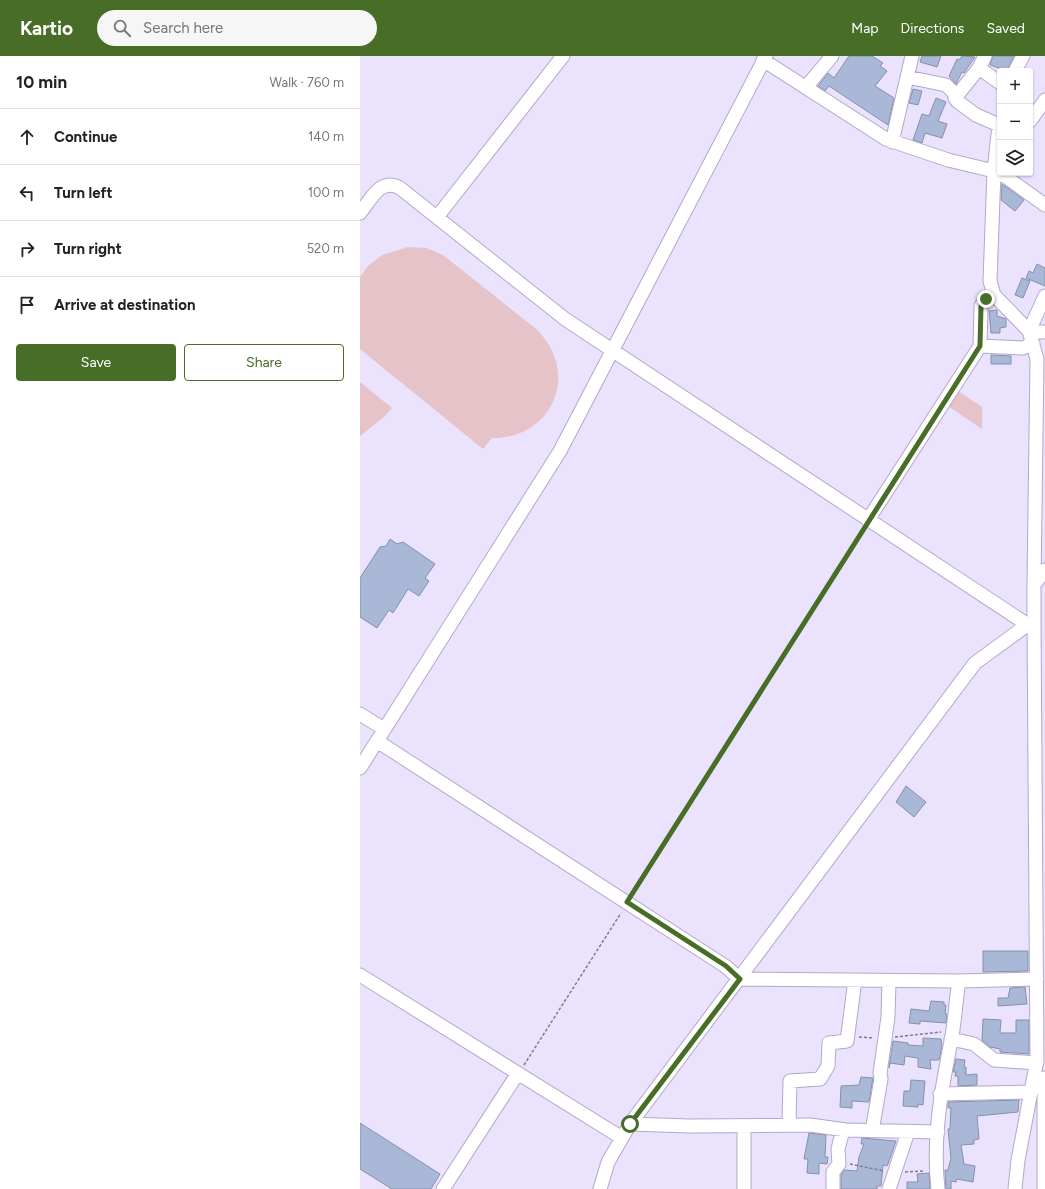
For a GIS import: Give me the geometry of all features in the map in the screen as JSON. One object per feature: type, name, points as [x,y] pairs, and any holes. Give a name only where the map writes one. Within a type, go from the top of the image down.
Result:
[{"type":"street","points":[[437,217],[563,56]]},
{"type":"street","points":[[806,87],[832,56]]},
{"type":"street","points":[[892,142],[912,56]]},
{"type":"street","points":[[985,56],[979,68],[955,98],[976,115],[997,122]]},
{"type":"street","points":[[1017,68],[1023,56]]},
{"type":"street","points":[[360,768],[560,451],[610,350],[765,58],[806,87],[892,142],[997,167],[989,265],[990,281],[994,295],[1031,337],[1037,359],[1041,405],[1034,585],[1031,622],[1040,742],[1037,1064],[1041,1078],[1044,1189]]},
{"type":"street","points":[[979,68],[997,81]]},
{"type":"street","points":[[907,77],[946,85],[957,96]]},
{"type":"street","points":[[1033,117],[1045,100]]},
{"type":"street","points":[[1005,176],[1045,205]]},
{"type":"street","points":[[360,213],[378,190],[390,183],[400,188],[565,319],[610,350],[719,420],[868,520],[1031,622]]},
{"type":"street","points":[[868,520],[980,346],[981,306],[986,299],[994,295]]},
{"type":"street","points":[[980,346],[1022,348],[1031,337],[1045,296]]},
{"type":"street","points":[[1031,337],[1045,332]]},
{"type":"street","points":[[1034,585],[1045,570]]},
{"type":"street","points":[[600,1189],[608,1162],[630,1124],[975,663],[1031,622]]},
{"type":"street","points":[[361,717],[384,729]]},
{"type":"street","points":[[377,741],[442,781],[726,966],[740,979],[889,981],[1037,979]]},
{"type":"street","points":[[360,974],[622,1138]]},
{"type":"street","points":[[789,1125],[790,1081],[820,1080],[828,1066],[829,1043],[847,1041],[855,980]]},
{"type":"street","points":[[872,1131],[879,1097],[884,1038],[888,1017],[889,981]]},
{"type":"street","points":[[938,1189],[936,1172],[940,1094],[952,1035],[959,981]]},
{"type":"street","points":[[952,1035],[974,1044],[994,1060],[1037,1064]]},
{"type":"street","points":[[443,1189],[518,1073]]},
{"type":"street","points":[[1015,1189],[1031,1092],[1041,1078]]},
{"type":"street","points":[[940,1094],[1031,1092]]},
{"type":"street","points":[[630,1124],[744,1126],[810,1125],[843,1130],[938,1132]]},
{"type":"street","points":[[744,1126],[744,1189]]},
{"type":"street","points":[[834,1189],[833,1172],[839,1164],[838,1148],[843,1130]]},
{"type":"street","points":[[889,1189],[908,1132]]},
{"type":"path","points":[[518,1073],[868,520]]},
{"type":"path","points":[[847,1037],[884,1038],[952,1035]]},
{"type":"shaded area","points":[[408,247],[426,248],[443,255],[536,329],[550,346],[557,364],[558,383],[554,400],[545,415],[531,427],[513,435],[492,438],[483,449],[360,349],[360,277],[368,266],[382,255]]},
{"type":"shaded area","points":[[360,382],[392,408],[384,417],[360,436]]},
{"type":"shaded area","points":[[958,391],[982,407],[982,429],[948,406]]},
{"type":"building","points":[[849,56],[872,56],[883,63],[880,66],[887,71],[875,86],[894,98],[888,125],[829,86],[825,91],[818,86],[828,73],[834,78]]},
{"type":"building","points":[[922,56],[941,56],[937,67],[920,62]]},
{"type":"building","points":[[962,56],[975,57],[964,73],[962,72],[956,84],[949,76],[957,59],[959,60]]},
{"type":"building","points":[[993,56],[1014,56],[1008,68],[998,68],[990,65]]},
{"type":"building","points":[[913,89],[922,91],[918,105],[909,103]]},
{"type":"building","points":[[936,98],[946,102],[938,121],[947,124],[942,138],[925,133],[922,143],[913,140],[922,114],[929,116]]},
{"type":"building","points":[[1002,184],[1024,200],[1015,211],[1001,200]]},
{"type":"building","points":[[1037,264],[1045,268],[1045,286],[1026,278],[1029,271],[1033,273]]},
{"type":"building","points":[[1022,278],[1030,281],[1023,298],[1015,295]]},
{"type":"building","points":[[997,310],[997,316],[1006,319],[1006,327],[1000,328],[1000,333],[991,333],[989,311]]},
{"type":"building","points":[[991,355],[1011,356],[1011,364],[991,364]]},
{"type":"building","points":[[390,539],[397,544],[403,542],[435,564],[425,578],[429,581],[419,596],[408,589],[393,613],[389,610],[377,628],[360,617],[360,578],[380,547],[386,546]]},
{"type":"building","points":[[906,786],[926,802],[914,817],[896,802]]},
{"type":"building","points":[[983,951],[1028,951],[1028,971],[983,972]]},
{"type":"building","points":[[1025,987],[1027,1004],[998,1006],[998,998],[1008,998],[1010,988]]},
{"type":"building","points":[[931,1001],[944,1002],[944,1005],[946,1005],[945,1014],[947,1014],[946,1023],[920,1021],[920,1024],[909,1023],[911,1009],[929,1011]]},
{"type":"building","points":[[983,1019],[1001,1020],[1000,1033],[1016,1033],[1016,1020],[1029,1020],[1029,1054],[1000,1052],[1000,1049],[990,1047],[982,1040]]},
{"type":"building","points":[[923,1038],[941,1039],[942,1046],[939,1060],[930,1060],[931,1069],[918,1067],[918,1058],[905,1056],[904,1065],[890,1063],[889,1068],[893,1041],[908,1043],[908,1045],[923,1046]]},
{"type":"building","points":[[956,1059],[965,1060],[964,1067],[966,1067],[966,1075],[977,1074],[977,1085],[958,1086],[958,1076],[955,1076],[956,1072],[953,1072]]},
{"type":"building","points":[[861,1077],[873,1078],[869,1102],[852,1101],[852,1108],[840,1107],[841,1086],[859,1085]]},
{"type":"building","points":[[911,1080],[925,1081],[923,1105],[918,1104],[918,1107],[903,1106],[904,1091],[910,1091]]},
{"type":"building","points":[[1019,1100],[1018,1112],[977,1116],[979,1139],[974,1140],[974,1144],[961,1145],[964,1164],[975,1166],[973,1182],[957,1179],[956,1182],[951,1181],[951,1189],[946,1189],[945,1170],[948,1170],[951,1158],[948,1129],[950,1129],[951,1108],[948,1108],[948,1102]]},
{"type":"building","points":[[360,1123],[440,1174],[431,1189],[392,1189],[360,1169]]},
{"type":"building","points":[[809,1133],[826,1135],[825,1157],[828,1157],[827,1164],[819,1163],[819,1174],[807,1173],[808,1159],[804,1159]]},
{"type":"building","points":[[862,1138],[896,1141],[887,1166],[883,1165],[881,1186],[877,1186],[877,1189],[841,1189],[841,1175],[844,1170],[857,1171],[859,1157],[864,1144],[861,1144]]},
{"type":"building","points":[[929,1173],[930,1189],[907,1189],[907,1182],[918,1182],[917,1174]]},
{"type":"route","points":[[630,1124],[638,1116],[740,979],[726,966],[627,902],[868,520],[980,346],[981,306],[986,299]]}]
